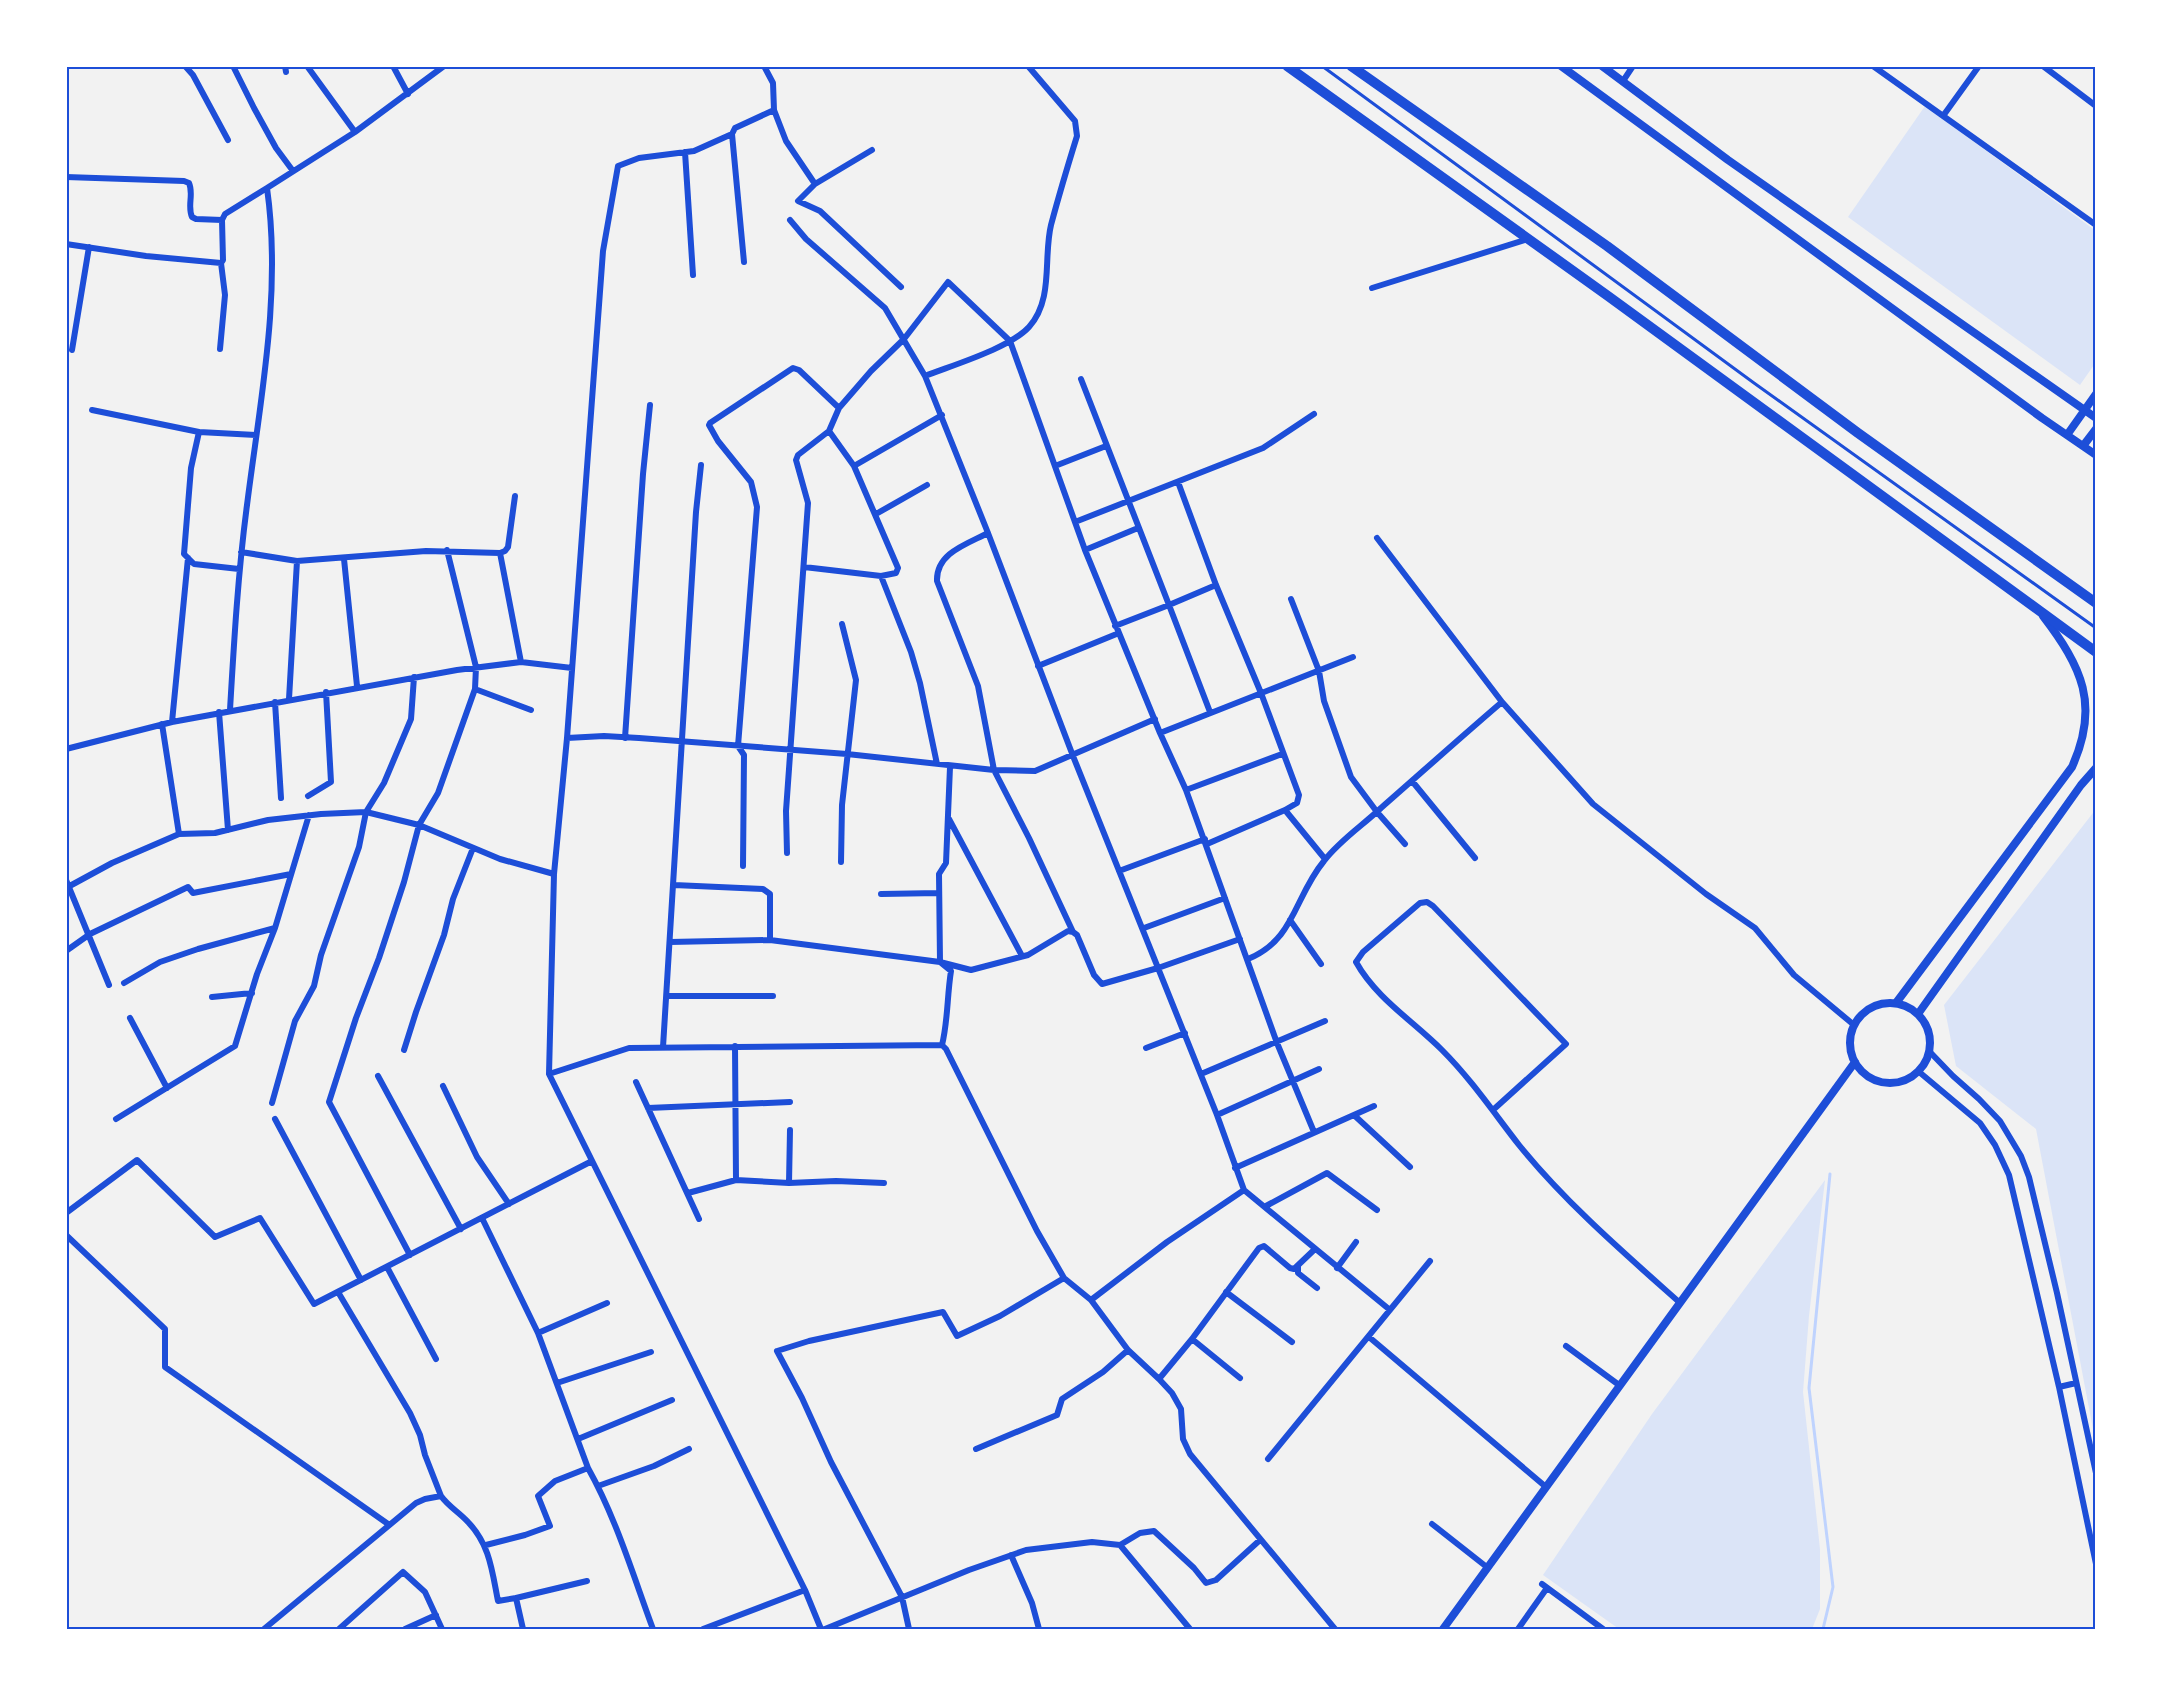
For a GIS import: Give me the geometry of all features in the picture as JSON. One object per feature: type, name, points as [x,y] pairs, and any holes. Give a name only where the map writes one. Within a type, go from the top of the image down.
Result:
[{"type":"highway","points":[[1287,66],[1529,239],[2096,652]]},
{"type":"highway","points":[[1352,66],[1607,246],[1858,433],[2096,603]]},
{"type":"main road","points":[[1561,66],[2096,455]]},
{"type":"main road","points":[[1602,66],[1728,160],[2096,418]]},
{"type":"main road","points":[[2067,435],[2096,394]]},
{"type":"main road","points":[[2082,446],[2096,429]]},
{"type":"main road","points":[[1896,1003],[2072,766],[2079,749],[2084,730],[2083,683],[2066,649],[2038,610]]},
{"type":"main road","points":[[1918,1014],[2074,795],[2096,768]]},
{"type":"main road","points":[[1883,1003],[1896,1003],[1918,1014],[1929,1037],[1929,1051],[1918,1071],[1901,1081],[1882,1082],[1862,1071],[1855,1062],[1850,1043],[1854,1025],[1861,1014],[1883,1003]]},
{"type":"main road","points":[[1443,1629],[1678,1302],[1855,1062]]},
{"type":"street","points":[[185,66],[193,75],[228,140]]},
{"type":"street","points":[[233,66],[276,148],[293,171]]},
{"type":"street","points":[[307,66],[355,132]]},
{"type":"street","points":[[393,66],[408,94]]},
{"type":"street","points":[[220,349],[225,295],[220,263],[223,260],[222,220],[225,214],[355,132],[444,66]]},
{"type":"street","points":[[764,66],[772,83],[774,110],[786,141],[815,184]]},
{"type":"street","points":[[925,375],[1010,341],[1028,328],[1039,314],[1044,298],[1051,228],[1077,136],[1075,121],[1028,66]]},
{"type":"street","points":[[1623,81],[1633,66]]},
{"type":"street","points":[[1874,66],[2096,225]]},
{"type":"street","points":[[1943,116],[1979,66]]},
{"type":"street","points":[[2043,66],[2096,106]]},
{"type":"street","points":[[744,262],[732,134],[735,128],[774,110]]},
{"type":"street","points":[[732,134],[694,151],[639,158],[618,166],[603,250],[567,738],[554,874],[549,1074],[823,1629],[969,1569],[1026,1550],[1092,1542],[1120,1545],[1140,1533],[1154,1531],[1188,1561],[1206,1583],[1216,1580],[1260,1540]]},
{"type":"street","points":[[872,150],[815,184],[798,201],[820,211],[902,287]]},
{"type":"street","points":[[684,152],[693,275]]},
{"type":"street","points":[[66,177],[184,181],[189,183],[191,188],[190,212],[192,216],[196,219],[222,220]]},
{"type":"street","points":[[230,710],[239,569],[273,285],[272,221],[267,188]]},
{"type":"street","points":[[790,220],[806,239],[885,308],[925,375],[988,532],[1073,756],[1144,928],[1244,1190],[1390,1310]]},
{"type":"street","points":[[1372,288],[1529,239]]},
{"type":"street","points":[[66,244],[146,256],[220,263]]},
{"type":"street","points":[[72,350],[89,247]]},
{"type":"street","points":[[787,853],[786,811],[808,503],[796,460],[798,455],[829,431],[839,408],[871,371],[904,339],[948,282],[1010,341],[1085,550],[1160,733],[1186,790],[1277,1043],[1314,1132]]},
{"type":"street","points":[[743,866],[744,755],[738,746],[757,507],[751,482],[718,441],[709,425],[793,368],[799,370],[839,408]]},
{"type":"street","points":[[1081,379],[1210,712]]},
{"type":"street","points":[[625,738],[643,474],[650,405]]},
{"type":"street","points":[[92,410],[199,432],[256,435]]},
{"type":"street","points":[[1075,522],[1263,448],[1314,414]]},
{"type":"street","points":[[854,466],[942,415]]},
{"type":"street","points":[[804,567],[881,576],[896,573],[898,568],[854,466],[829,431]]},
{"type":"street","points":[[199,432],[191,468],[184,554],[194,564],[239,569]]},
{"type":"street","points":[[1055,466],[1106,446]]},
{"type":"street","points":[[663,1047],[675,885],[696,512],[701,465]]},
{"type":"street","points":[[1119,871],[1206,842],[1285,810],[1297,803],[1299,795],[1261,693],[1215,585],[1178,482]]},
{"type":"street","points":[[876,514],[927,485]]},
{"type":"street","points":[[241,552],[297,561],[447,550],[500,553],[508,547],[515,496]]},
{"type":"street","points":[[1085,550],[1138,528]]},
{"type":"street","points":[[988,532],[941,561],[936,570],[937,581],[978,686],[994,770],[1029,837],[1073,932],[1077,935],[1094,975],[1102,984],[1158,968],[1240,939]]},
{"type":"street","points":[[1377,538],[1502,702],[1593,804],[1706,894],[1755,928],[1794,975],[1854,1025]]},
{"type":"street","points":[[410,1255],[329,1102],[356,1018],[380,958],[419,825],[438,793],[475,689],[477,667],[447,550]]},
{"type":"street","points":[[500,553],[521,662]]},
{"type":"street","points":[[172,722],[188,558]]},
{"type":"street","points":[[344,559],[357,686]]},
{"type":"street","points":[[289,699],[297,561]]},
{"type":"street","points":[[881,576],[911,652],[937,764]]},
{"type":"street","points":[[1115,626],[1215,585]]},
{"type":"street","points":[[1291,600],[1319,670],[1324,701],[1351,777],[1405,844]]},
{"type":"street","points":[[841,862],[842,805],[856,680],[842,624]]},
{"type":"street","points":[[1038,666],[1119,633]]},
{"type":"street","points":[[1160,733],[1353,657]]},
{"type":"street","points":[[66,749],[162,724],[357,686],[521,662],[572,668]]},
{"type":"street","points":[[272,1103],[296,1021],[314,986],[321,955],[359,847],[366,812],[384,783],[411,718],[414,677]]},
{"type":"street","points":[[475,689],[531,710]]},
{"type":"street","points":[[308,796],[331,782],[326,692]]},
{"type":"street","points":[[275,702],[281,798]]},
{"type":"street","points":[[1248,959],[1267,950],[1281,937],[1312,876],[1325,859],[1352,832],[1502,702]]},
{"type":"street","points":[[219,712],[228,830]]},
{"type":"street","points":[[567,738],[604,736],[847,754],[950,767],[1035,771],[1155,719]]},
{"type":"street","points":[[162,724],[179,834]]},
{"type":"street","points":[[1186,790],[1282,754]]},
{"type":"street","points":[[942,1046],[951,971],[940,962],[939,874],[946,863],[950,767]]},
{"type":"street","points":[[1412,781],[1475,858]]},
{"type":"street","points":[[1285,810],[1325,859]]},
{"type":"street","points":[[109,985],[90,934],[67,885],[179,834],[215,833],[268,820],[309,815],[366,812],[419,825],[500,859],[554,874]]},
{"type":"street","points":[[116,1119],[235,1046],[276,928],[309,815]]},
{"type":"street","points":[[949,818],[1022,956]]},
{"type":"street","points":[[404,1050],[444,935],[453,899],[473,848]]},
{"type":"street","points":[[66,951],[90,934],[188,887],[193,893],[291,874]]},
{"type":"street","points":[[675,885],[767,890],[770,894],[770,940]]},
{"type":"street","points":[[881,894],[939,893]]},
{"type":"street","points":[[1144,928],[1226,898]]},
{"type":"street","points":[[1493,1110],[1566,1044],[1433,906],[1427,902],[1420,903],[1363,952],[1356,962],[1366,980],[1443,1050],[1520,1146],[1561,1191],[1678,1302]]},
{"type":"street","points":[[1290,921],[1321,964]]},
{"type":"street","points":[[124,983],[160,962],[276,928]]},
{"type":"street","points":[[670,942],[770,940],[940,962],[971,970],[1022,956],[1068,932],[1073,932]]},
{"type":"street","points":[[212,998],[252,993]]},
{"type":"street","points":[[667,996],[773,996]]},
{"type":"street","points":[[130,1018],[167,1088]]},
{"type":"street","points":[[1201,1074],[1325,1022]]},
{"type":"street","points":[[1146,1048],[1185,1033]]},
{"type":"street","points":[[735,1046],[736,1180]]},
{"type":"street","points":[[549,1074],[629,1048],[942,1046],[946,1049],[1037,1232],[1064,1278],[1091,1300],[1128,1350],[1159,1378],[1181,1408],[1183,1439],[1190,1454],[1335,1629]]},
{"type":"street","points":[[1929,1051],[2000,1120],[2021,1156],[2029,1177],[2055,1283],[2096,1473]]},
{"type":"street","points":[[1217,1115],[1319,1069]]},
{"type":"street","points":[[1918,1071],[1980,1124],[2001,1156],[2016,1198],[2096,1564]]},
{"type":"street","points":[[378,1076],[461,1229]]},
{"type":"street","points":[[636,1082],[699,1219]]},
{"type":"street","points":[[443,1086],[477,1157],[509,1204]]},
{"type":"street","points":[[648,1108],[790,1102]]},
{"type":"street","points":[[1235,1168],[1374,1106]]},
{"type":"street","points":[[1355,1116],[1410,1167]]},
{"type":"street","points":[[275,1119],[361,1280]]},
{"type":"street","points":[[789,1183],[790,1130]]},
{"type":"street","points":[[66,1214],[137,1160],[215,1236],[260,1218],[314,1304],[592,1161]]},
{"type":"street","points":[[1266,1206],[1327,1173],[1377,1210]]},
{"type":"street","points":[[688,1193],[736,1180],[789,1183],[836,1180],[884,1183]]},
{"type":"street","points":[[1091,1300],[1167,1242],[1244,1190]]},
{"type":"street","points":[[482,1218],[538,1333],[588,1468],[598,1486],[653,1629]]},
{"type":"street","points":[[66,1235],[165,1329],[165,1367],[388,1524]]},
{"type":"street","points":[[1337,1268],[1356,1242]]},
{"type":"street","points":[[1159,1378],[1192,1339],[1259,1248],[1264,1246],[1294,1269],[1315,1249]]},
{"type":"street","points":[[1268,1459],[1430,1261]]},
{"type":"street","points":[[387,1267],[436,1359]]},
{"type":"street","points":[[1298,1267],[1298,1273],[1317,1288]]},
{"type":"street","points":[[909,1629],[902,1597],[831,1462],[802,1398],[777,1351],[809,1341],[943,1312],[957,1336],[1000,1316],[1064,1278]]},
{"type":"street","points":[[338,1292],[410,1413],[441,1496],[448,1506],[468,1522],[486,1545],[498,1601],[587,1581]]},
{"type":"street","points":[[1226,1292],[1292,1342]]},
{"type":"street","points":[[538,1333],[607,1303]]},
{"type":"street","points":[[1369,1337],[1546,1487]]},
{"type":"street","points":[[1192,1339],[1240,1378]]},
{"type":"street","points":[[1566,1346],[1619,1386]]},
{"type":"street","points":[[976,1449],[1057,1415],[1062,1399],[1103,1372],[1128,1350]]},
{"type":"street","points":[[556,1383],[651,1352]]},
{"type":"street","points":[[2059,1387],[2076,1383]]},
{"type":"street","points":[[578,1439],[672,1400]]},
{"type":"street","points":[[598,1486],[654,1466],[689,1449]]},
{"type":"street","points":[[486,1545],[550,1526],[538,1496],[555,1481],[588,1468]]},
{"type":"street","points":[[264,1629],[388,1524],[416,1503],[441,1496]]},
{"type":"street","points":[[1432,1524],[1488,1568]]},
{"type":"street","points":[[1120,1545],[1190,1629]]},
{"type":"street","points":[[1011,1555],[1032,1603],[1040,1629]]},
{"type":"street","points":[[339,1629],[403,1572],[425,1592],[442,1629]]},
{"type":"street","points":[[1518,1629],[1545,1586],[1603,1629]]},
{"type":"street","points":[[703,1629],[805,1590]]},
{"type":"street","points":[[516,1598],[523,1629]]},
{"type":"street","points":[[405,1629],[436,1615]]},
{"type":"lane","points":[[1322,66],[1763,390],[2096,628]]},
{"type":"shaded area","points":[[1925,106],[2096,231],[2096,362],[2080,385],[1848,217]]},
{"type":"shaded area","points":[[2096,809],[2096,1445],[2036,1129],[1956,1066],[1944,1005]]},
{"type":"shaded area","points":[[1825,1180],[1809,1316],[1803,1392],[1820,1549],[1820,1609],[1812,1629],[1619,1629],[1543,1575],[1652,1414]]},
{"type":"waterway","points":[[1823,1629],[1833,1587],[1809,1388],[1830,1174]]}]
